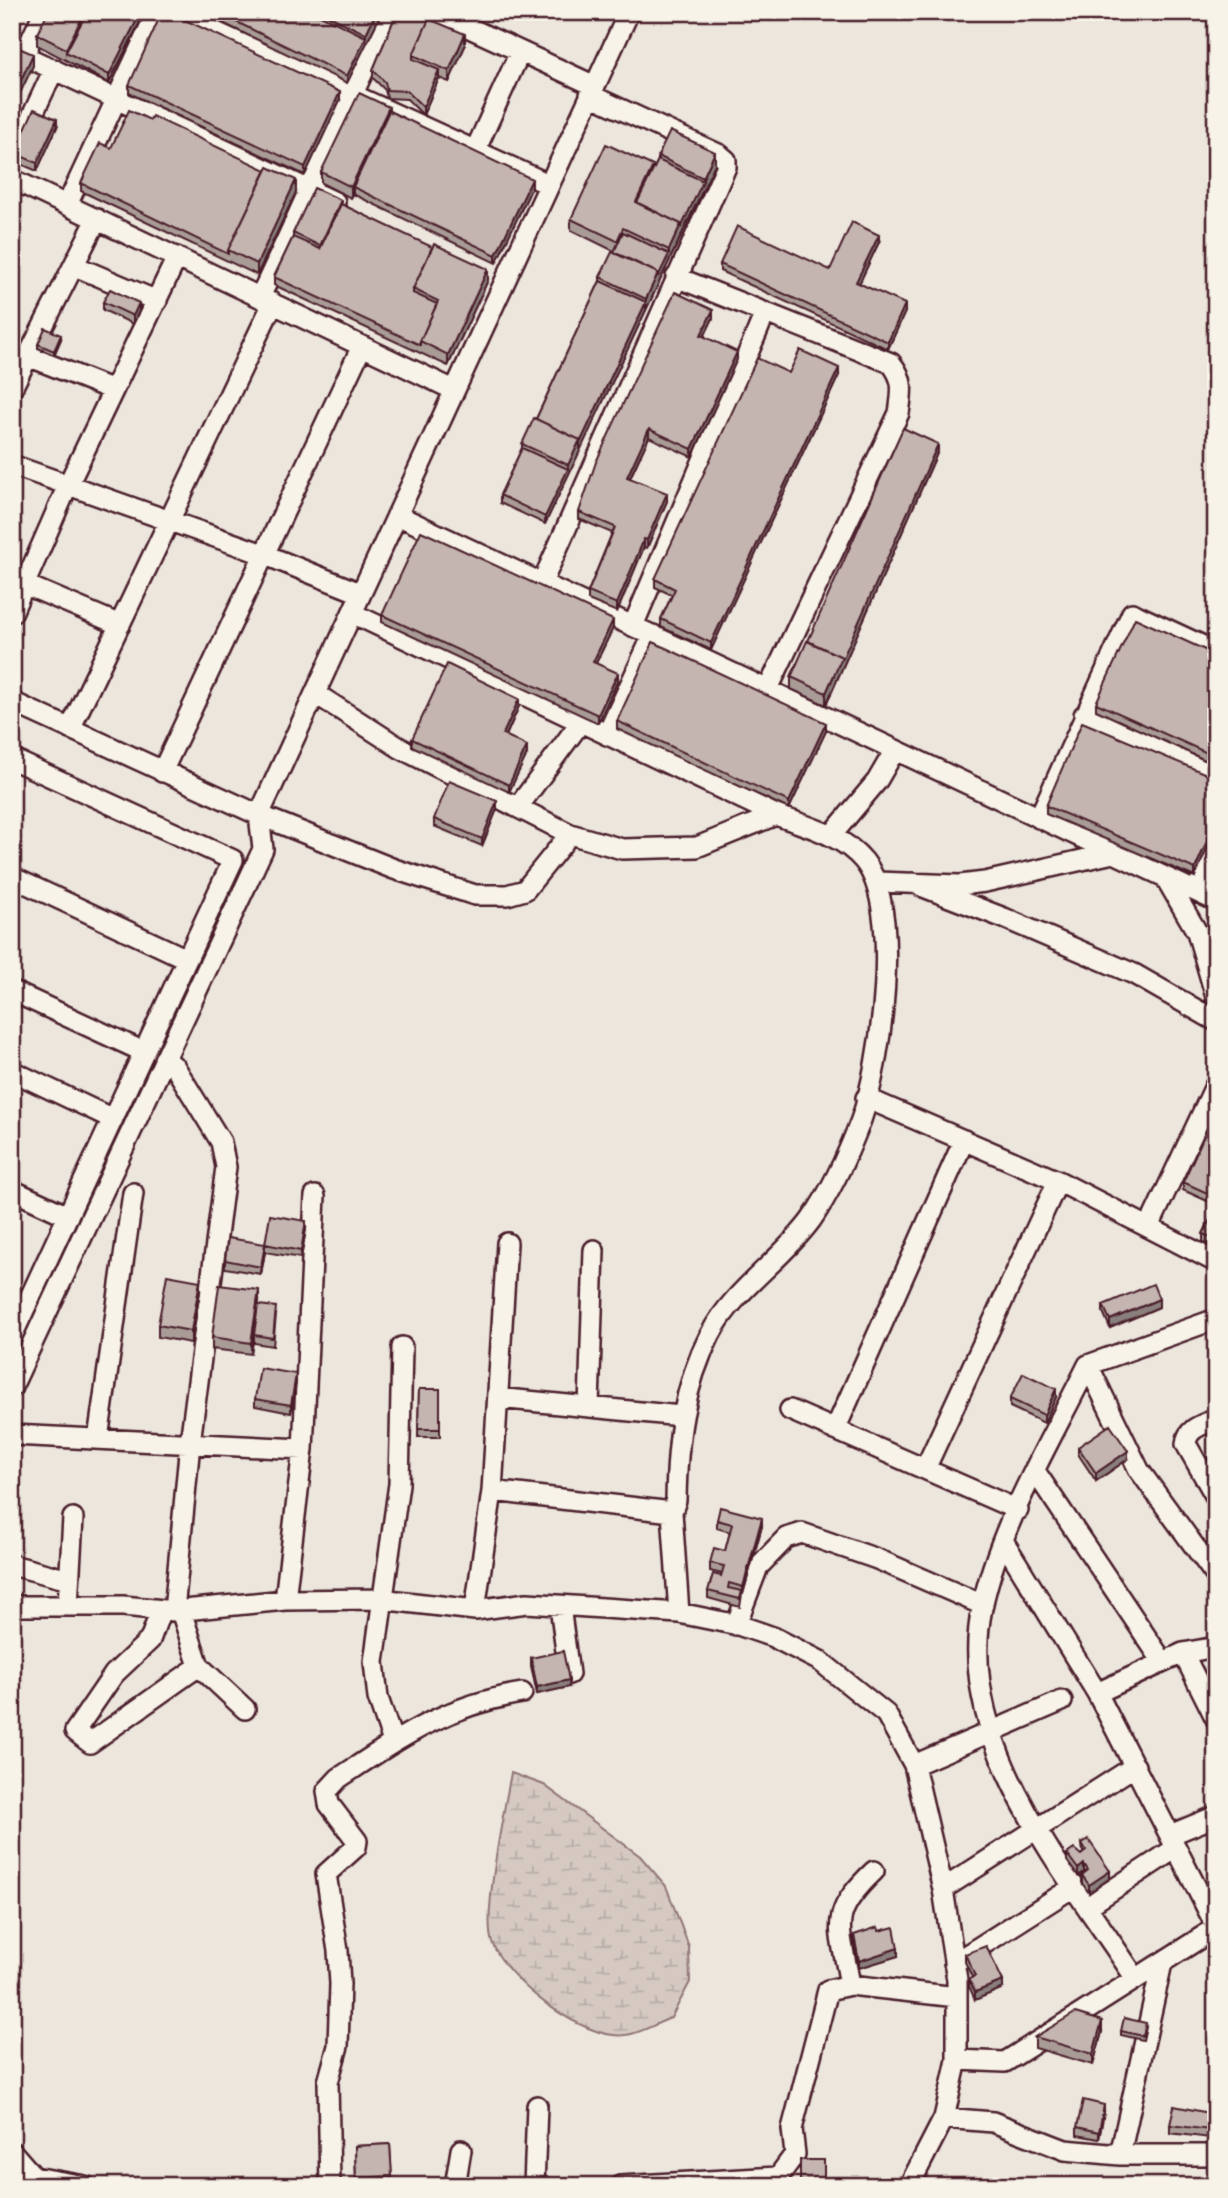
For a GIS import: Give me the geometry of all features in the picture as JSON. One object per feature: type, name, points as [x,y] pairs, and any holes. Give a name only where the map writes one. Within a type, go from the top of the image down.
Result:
[{"type":"street","points":[[44,12],[18,52],[359,213]]},
{"type":"street","points":[[67,205],[157,12]]},
{"type":"street","points":[[172,12],[548,184]]},
{"type":"street","points":[[70,729],[169,521],[266,300],[351,93],[392,12]]},
{"type":"street","points":[[435,12],[520,52],[726,160],[726,167],[542,583]]},
{"type":"street","points":[[12,1387],[263,849],[259,816],[354,614],[360,593],[454,390],[497,278],[548,184],[629,12]]},
{"type":"street","points":[[475,151],[520,52]]},
{"type":"street","points":[[12,159],[54,69]]},
{"type":"street","points":[[12,179],[454,390]]},
{"type":"street","points":[[12,388],[97,219]]},
{"type":"street","points":[[12,612],[19,582],[177,257]]},
{"type":"street","points":[[75,266],[157,301]]},
{"type":"street","points":[[676,277],[891,363],[901,376],[903,387],[899,413],[768,689]]},
{"type":"street","points":[[633,626],[765,313]]},
{"type":"street","points":[[162,772],[262,554],[362,346]]},
{"type":"street","points":[[28,356],[113,390]]},
{"type":"street","points":[[12,465],[262,554],[360,593]]},
{"type":"street","points":[[397,514],[1216,901]]},
{"type":"street","points":[[19,582],[120,625]]},
{"type":"street","points":[[1039,818],[1132,612],[1216,652]]},
{"type":"street","points":[[354,614],[776,815],[831,836],[852,849],[877,882],[884,908],[885,967],[879,1036],[866,1098],[849,1149],[810,1220],[725,1311],[710,1334],[696,1364],[681,1416],[676,1500],[672,1512],[679,1613]]},
{"type":"street","points":[[607,735],[653,635]]},
{"type":"street","points":[[316,694],[400,748],[570,834],[622,849],[697,846],[776,815]]},
{"type":"street","points":[[12,702],[259,816],[394,869],[475,895],[507,895],[525,890],[570,834]]},
{"type":"street","points":[[1084,715],[1216,777]]},
{"type":"street","points":[[518,807],[580,723]]},
{"type":"street","points":[[831,836],[877,780],[895,750]]},
{"type":"street","points":[[12,759],[233,860],[68,1216],[18,1310],[12,1336]]},
{"type":"street","points":[[1196,891],[1216,847]]},
{"type":"street","points":[[877,882],[960,885],[985,882],[1113,853]]},
{"type":"street","points":[[12,877],[187,959]]},
{"type":"street","points":[[1165,877],[1197,932],[1216,997]]},
{"type":"street","points":[[913,883],[1004,918],[1134,974],[1216,1021]]},
{"type":"street","points":[[12,990],[144,1052]]},
{"type":"street","points":[[164,1059],[175,1067],[221,1142],[226,1167],[190,1443],[172,1611],[150,1640],[114,1674],[75,1731],[90,1743],[199,1666]]},
{"type":"street","points":[[12,1071],[113,1119]]},
{"type":"street","points":[[1149,1227],[1216,1084]]},
{"type":"street","points":[[866,1098],[1058,1181],[1216,1262]]},
{"type":"street","points":[[835,1430],[964,1140]]},
{"type":"street","points":[[925,1469],[1058,1181]]},
{"type":"street","points":[[12,1190],[68,1216]]},
{"type":"street","points":[[98,1439],[133,1193]]},
{"type":"street","points":[[285,1600],[303,1448],[315,1196]]},
{"type":"street","points":[[475,1610],[492,1491],[507,1242]]},
{"type":"street","points":[[589,1407],[594,1250]]},
{"type":"street","points":[[1136,1979],[1037,1829],[1011,1784],[990,1732],[982,1693],[979,1626],[982,1605],[1004,1542],[1035,1471],[1088,1365],[1216,1319]]},
{"type":"street","points":[[393,1742],[378,1698],[373,1662],[380,1599],[399,1485],[402,1347]]},
{"type":"street","points":[[1088,1365],[1139,1470],[1216,1576]]},
{"type":"street","points":[[498,1398],[681,1416]]},
{"type":"street","points":[[790,1410],[1018,1510]]},
{"type":"street","points":[[1216,1419],[1192,1429],[1186,1444],[1216,1497]]},
{"type":"street","points":[[12,1435],[303,1448]]},
{"type":"street","points":[[1035,1471],[1163,1662]]},
{"type":"street","points":[[492,1491],[672,1512]]},
{"type":"street","points":[[68,1605],[73,1518]]},
{"type":"street","points":[[736,1625],[758,1567],[786,1538],[802,1533],[877,1559],[982,1605]]},
{"type":"street","points":[[957,2060],[1005,2062],[1216,1927],[1097,1693],[1004,1542]]},
{"type":"street","points":[[12,1565],[69,1580]]},
{"type":"street","points":[[12,1606],[68,1605],[172,1611],[285,1600],[380,1599],[475,1610],[527,1603],[679,1613],[736,1625],[773,1637],[820,1661],[886,1714],[914,1765],[943,1889],[957,1997],[957,2060],[944,2118],[909,2186]]},
{"type":"street","points":[[560,1606],[569,1674]]},
{"type":"street","points":[[172,1611],[199,1666],[245,1709]]},
{"type":"street","points":[[1097,1693],[1183,1653],[1216,1647]]},
{"type":"street","points":[[1183,1653],[1216,1719]]},
{"type":"street","points":[[330,2186],[328,2082],[338,2046],[340,1984],[338,1951],[326,1874],[356,1847],[357,1841],[329,1804],[327,1791],[339,1778],[435,1717],[488,1699],[522,1693]]},
{"type":"street","points":[[914,1765],[1062,1701]]},
{"type":"street","points":[[943,1889],[1135,1766]]},
{"type":"street","points":[[1088,1906],[1173,1842],[1216,1816]]},
{"type":"street","points":[[850,1985],[839,1921],[848,1895],[874,1871]]},
{"type":"street","points":[[954,1963],[1075,1886]]},
{"type":"street","points":[[1120,2155],[1162,1963]]},
{"type":"street","points":[[621,2186],[778,2176],[783,2172],[794,2154],[792,2129],[828,1990],[850,1985],[957,1997]]},
{"type":"street","points":[[534,2186],[537,2106]]},
{"type":"street","points":[[944,2118],[993,2122],[1065,2150],[1120,2155],[1216,2155]]},
{"type":"street","points":[[455,2186],[461,2150]]},
{"type":"street","points":[[12,2152],[33,2176]]},
{"type":"street","points":[[12,2173],[85,2186]]},
{"type":"green space","points":[[511,1773],[544,1785],[640,1856],[666,1886],[689,1947],[690,1982],[671,2018],[626,2035],[609,2034],[589,2028],[569,2018],[529,1990],[500,1957],[492,1942],[490,1909]]},
{"type":"building","points":[[48,12],[85,12],[66,49],[37,34]]},
{"type":"building","points":[[87,12],[141,12],[109,75],[66,52]]},
{"type":"building","points":[[162,12],[168,12],[340,92],[305,167],[129,85]]},
{"type":"building","points":[[216,12],[314,12],[366,37],[347,76]]},
{"type":"building","points":[[321,12],[376,12],[366,34]]},
{"type":"building","points":[[397,12],[415,12],[429,19],[413,55],[413,59],[439,70],[423,107],[407,91],[387,90],[385,82],[373,70]]},
{"type":"building","points":[[429,19],[465,34],[449,71],[413,55]]},
{"type":"building","points":[[12,45],[33,54],[12,99]]},
{"type":"building","points":[[359,93],[389,107],[351,187],[321,172]]},
{"type":"building","points":[[34,109],[57,119],[37,163],[14,153]]},
{"type":"building","points":[[129,110],[150,120],[152,116],[266,170],[228,254],[81,183],[100,143],[111,148]]},
{"type":"building","points":[[389,111],[532,179],[496,255],[353,187]]},
{"type":"building","points":[[670,131],[715,152],[703,178],[658,156]]},
{"type":"building","points":[[606,144],[653,166],[636,202],[681,224],[669,250],[623,228],[617,241],[571,219]]},
{"type":"building","points":[[658,160],[703,181],[681,228],[681,224],[637,203]]},
{"type":"building","points":[[268,167],[296,180],[257,264],[228,250]]},
{"type":"building","points":[[314,188],[341,200],[320,246],[293,233]]},
{"type":"building","points":[[341,204],[432,247],[413,289],[413,293],[437,304],[420,345],[274,277],[293,237],[320,249]]},
{"type":"building","points":[[852,222],[879,235],[856,282],[905,304],[888,342],[720,264],[737,226],[830,270]]},
{"type":"building","points":[[623,232],[669,254],[658,277],[658,273],[614,252]]},
{"type":"building","points":[[434,244],[488,269],[448,355],[420,341],[438,301],[413,289]]},
{"type":"building","points":[[612,252],[658,273],[646,299],[600,277]]},
{"type":"building","points":[[600,281],[646,302],[580,443],[580,440],[536,419]]},
{"type":"building","points":[[110,289],[139,303],[133,316],[103,302]]},
{"type":"building","points":[[675,292],[713,310],[701,335],[737,352],[692,449],[649,429],[627,477],[667,493],[617,604],[588,592],[615,527],[579,512],[596,462]]},
{"type":"building","points":[[45,328],[61,335],[54,351],[38,344]]},
{"type":"building","points":[[800,350],[839,368],[711,643],[661,619],[675,589],[655,579],[757,358],[789,373]]},
{"type":"building","points":[[534,418],[580,440],[568,465],[522,444]]},
{"type":"building","points":[[903,428],[938,444],[842,660],[842,657],[808,641]]},
{"type":"building","points":[[522,448],[568,469],[545,517],[500,495]]},
{"type":"building","points":[[421,531],[613,620],[593,662],[618,673],[598,715],[382,615]]},
{"type":"building","points":[[1135,618],[1216,655],[1216,757],[1096,703]]},
{"type":"building","points":[[807,641],[842,657],[826,693],[791,677]]},
{"type":"building","points":[[653,642],[826,723],[789,802],[617,721]]},
{"type":"building","points":[[447,664],[519,699],[503,734],[527,746],[509,785],[412,739]]},
{"type":"building","points":[[1082,722],[1216,778],[1216,820],[1195,869],[1046,806]]},
{"type":"building","points":[[449,781],[497,801],[482,839],[434,819]]},
{"type":"building","points":[[1216,1109],[1216,1197],[1183,1182]]},
{"type":"building","points":[[1216,1208],[1216,1240],[1203,1234]]},
{"type":"building","points":[[270,1215],[306,1221],[301,1251],[265,1244]]},
{"type":"building","points":[[228,1238],[265,1244],[261,1267],[225,1260]]},
{"type":"building","points":[[167,1275],[200,1281],[191,1331],[158,1325]]},
{"type":"building","points":[[1153,1284],[1159,1299],[1110,1320],[1103,1305]]},
{"type":"building","points":[[219,1285],[259,1290],[251,1343],[212,1337]]},
{"type":"building","points":[[258,1305],[276,1307],[273,1338],[254,1335]]},
{"type":"building","points":[[260,1368],[296,1374],[291,1405],[255,1399]]},
{"type":"building","points":[[1023,1373],[1056,1389],[1044,1415],[1010,1399]]},
{"type":"building","points":[[419,1389],[440,1389],[440,1429],[418,1429]]},
{"type":"building","points":[[1110,1425],[1128,1451],[1096,1473],[1078,1447]]},
{"type":"building","points":[[720,1507],[762,1518],[743,1587],[729,1583],[728,1588],[742,1591],[740,1599],[708,1591],[713,1574],[721,1576],[724,1566],[710,1563],[714,1548],[725,1551],[732,1524],[717,1520]]},
{"type":"building","points":[[563,1651],[569,1680],[537,1687],[531,1658]]},
{"type":"building","points":[[1088,1839],[1110,1871],[1089,1885],[1082,1875],[1088,1870],[1084,1864],[1078,1869],[1067,1854],[1074,1849],[1081,1855],[1086,1851],[1082,1844]]},
{"type":"building","points":[[878,1927],[879,1931],[894,1927],[898,1948],[859,1961],[854,1935]]},
{"type":"building","points":[[986,1946],[1003,1981],[975,1992],[969,1979],[975,1976],[965,1954]]},
{"type":"building","points":[[1075,2013],[1102,2021],[1093,2054],[1035,2037]]},
{"type":"building","points":[[1124,2018],[1146,2023],[1143,2036],[1121,2031]]},
{"type":"building","points":[[1083,2100],[1104,2105],[1099,2132],[1077,2127]]},
{"type":"building","points":[[1174,2106],[1214,2114],[1210,2130],[1170,2125]]},
{"type":"building","points":[[390,2144],[392,2176],[356,2178],[355,2146]]},
{"type":"building","points":[[800,2160],[824,2160],[824,2186],[800,2186]]},
{"type":"building","points":[[1090,2180],[1091,2186],[1062,2186],[1062,2182]]},
{"type":"building","points":[[1141,2182],[1141,2186],[1091,2186],[1091,2185]]}]
